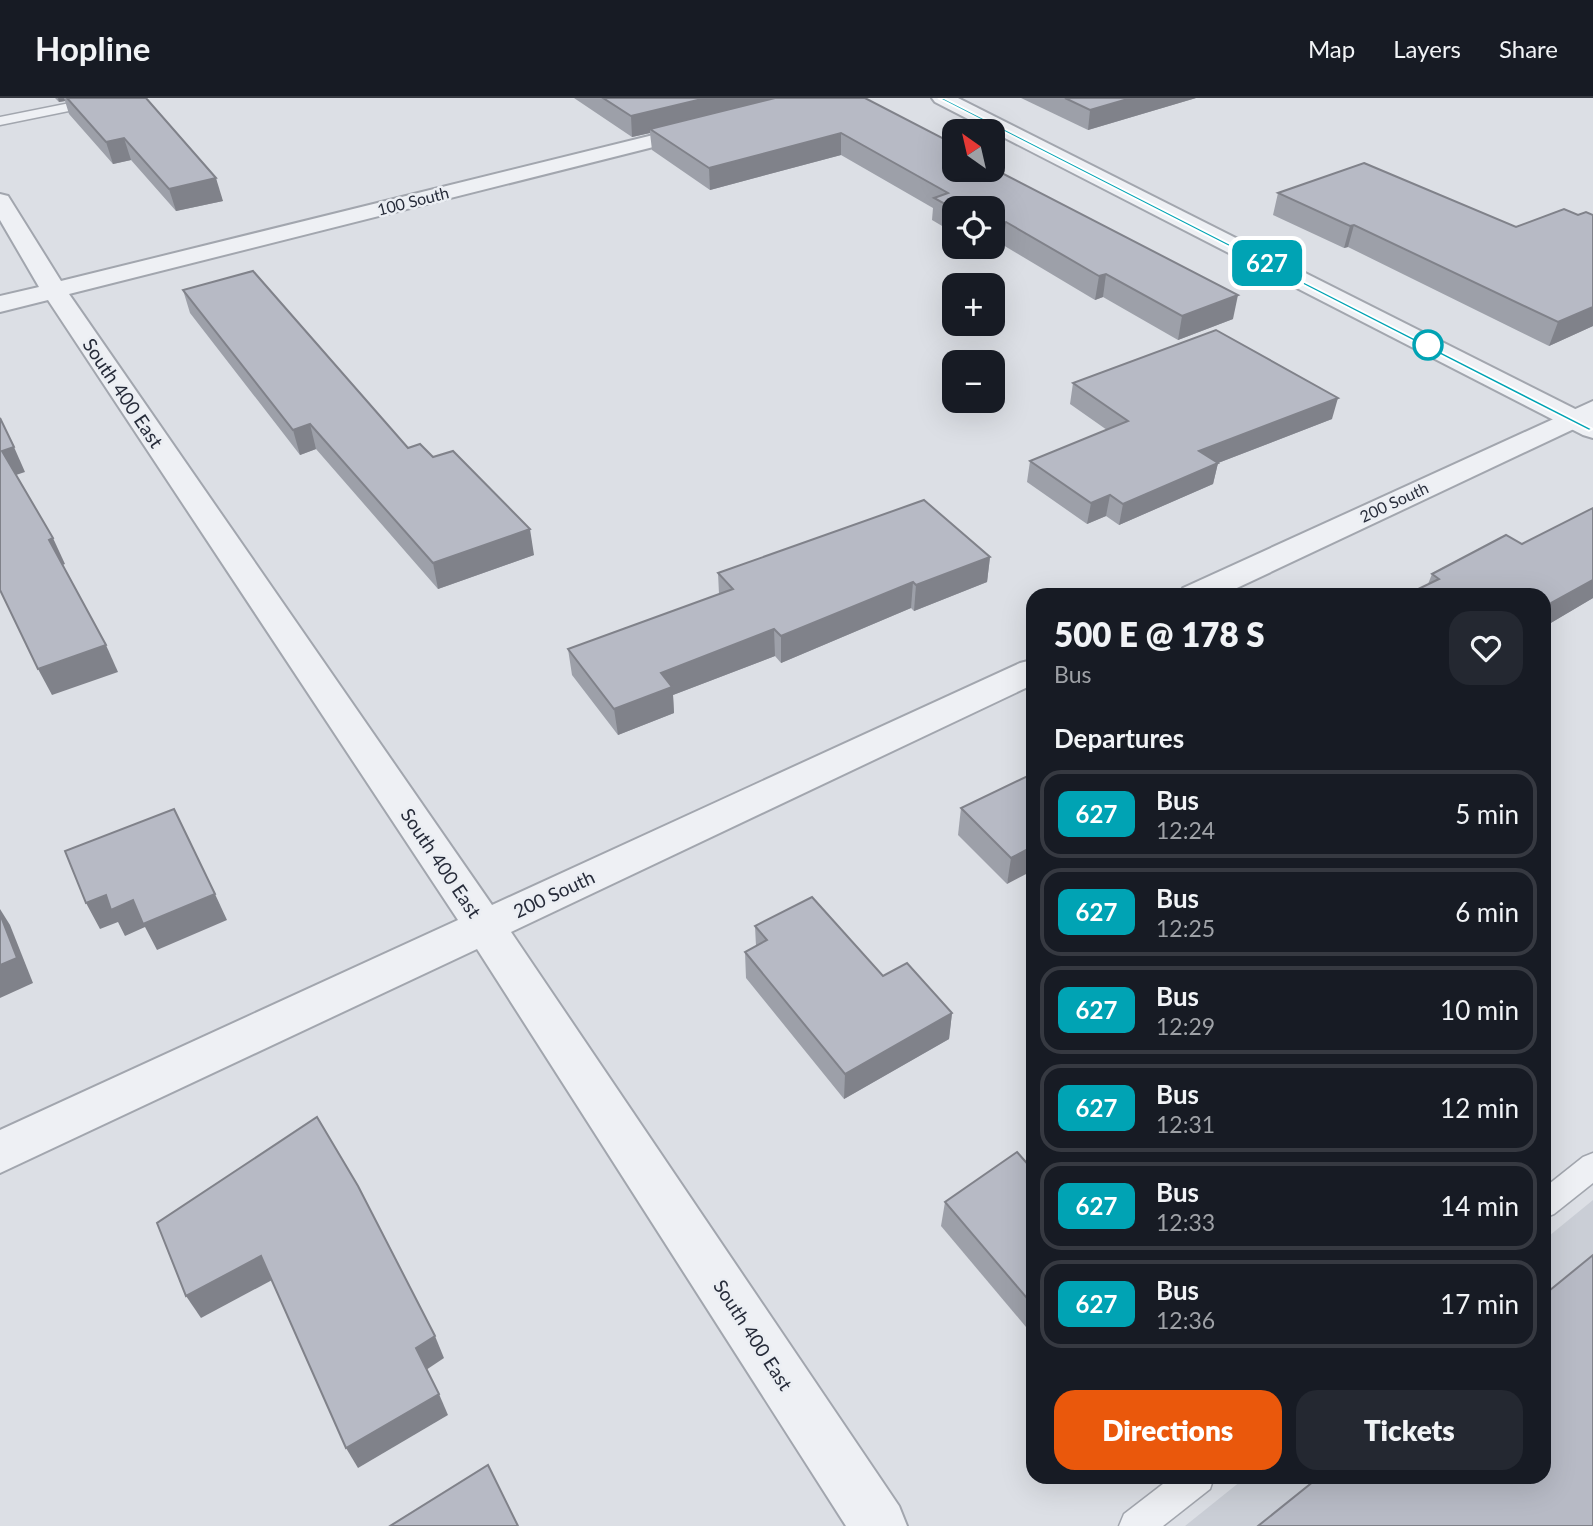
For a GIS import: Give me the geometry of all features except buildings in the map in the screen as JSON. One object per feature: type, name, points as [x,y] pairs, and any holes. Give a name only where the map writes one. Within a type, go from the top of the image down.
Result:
[{"type":"street","points":[[942,98],[1586,419]]},
{"type":"street","name":"100 South","points":[[0,304],[719,125]]},
{"type":"street","name":"South 400 East","points":[[0,201],[54,290],[484,926],[879,1526]]},
{"type":"street","name":"200 South","points":[[1211,588],[1586,419]]},
{"type":"street","name":"200 South","points":[[0,1153],[1026,674]]},
{"type":"lane","points":[[0,121],[113,98]]},
{"type":"lane","points":[[1551,1199],[1593,1166]]},
{"type":"lane","points":[[1136,1526],[1189,1484]]},
{"type":"shaded area","points":[[1593,1200],[1593,1526],[1185,1526],[1237,1484],[1551,1484],[1551,1234]]},
{"type":"bus line","name":"627","points":[[942,98],[1593,429]]}]
